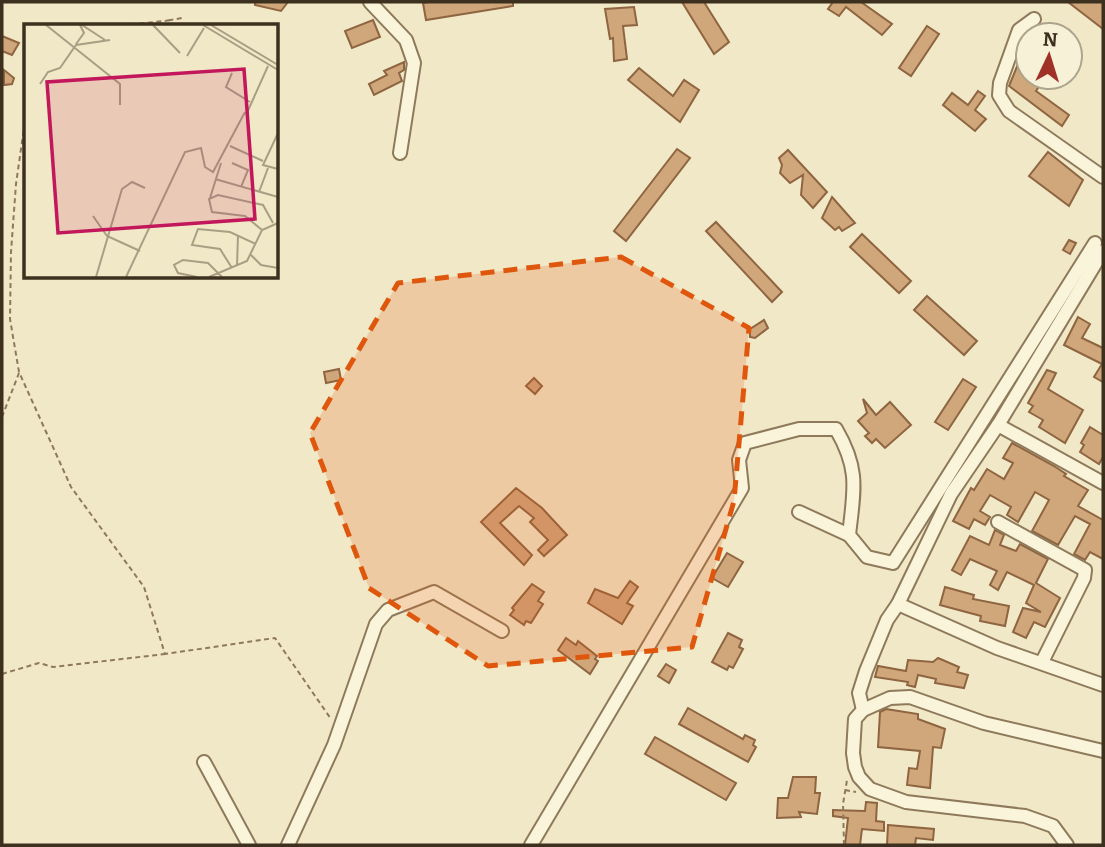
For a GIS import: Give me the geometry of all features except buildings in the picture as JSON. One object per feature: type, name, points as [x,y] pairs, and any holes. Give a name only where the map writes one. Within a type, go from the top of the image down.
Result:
[{"type":"street","points":[[370,2],[406,40],[414,63],[400,153]]},
{"type":"street","points":[[1034,19],[1019,30],[1000,83],[999,95],[1009,111],[1103,177]]},
{"type":"street","points":[[863,710],[859,693],[887,620],[898,604],[951,494],[998,425],[1099,247]]},
{"type":"street","points":[[799,512],[849,535],[867,556],[893,563],[1099,247]]},
{"type":"street","points":[[998,425],[1103,483]]},
{"type":"street","points":[[531,845],[742,488],[739,460],[745,443],[799,429],[835,429],[847,447],[856,478],[849,535]]},
{"type":"street","points":[[999,522],[1085,570],[1084,578],[1042,662]]},
{"type":"street","points":[[288,845],[339,730],[376,624],[388,610],[434,592],[502,631]]},
{"type":"street","points":[[898,604],[997,648],[1103,685]]},
{"type":"street","points":[[1067,845],[1053,826],[1025,816],[906,802],[870,789],[859,777],[853,753],[856,719],[863,710],[890,698],[910,698],[984,723],[1103,751]]},
{"type":"street","points":[[204,762],[249,845]]},
{"type":"path","points":[[134,24],[182,18]]},
{"type":"path","points":[[165,21],[170,20]]},
{"type":"path","points":[[24,128],[16,184],[11,252],[10,319],[19,372],[71,486],[144,587],[165,654]]},
{"type":"path","points":[[2,417],[19,372]]},
{"type":"path","points":[[2,674],[39,663],[53,667],[275,638],[339,730]]},
{"type":"path","points":[[844,845],[843,804],[848,778]]},
{"type":"highlighted area","points":[[621,257],[749,328],[734,501],[692,647],[488,666],[369,588],[310,433],[398,283]]}]
